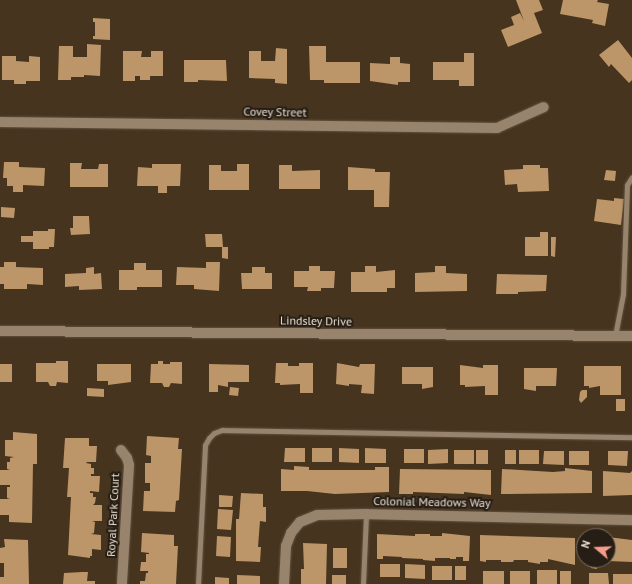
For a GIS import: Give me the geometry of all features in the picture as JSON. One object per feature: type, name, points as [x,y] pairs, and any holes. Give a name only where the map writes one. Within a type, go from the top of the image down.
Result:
[{"type":"street","name":"Covey Street","points":[[0,122],[496,128],[544,107]]},
{"type":"street","name":"Lindsley Drive","points":[[0,331],[632,336]]},
{"type":"street","name":"Royal Park Court","points":[[121,450],[127,458],[129,464],[122,584]]},
{"type":"street","name":"Colonial Meadows Way","points":[[284,584],[286,546],[291,533],[300,522],[317,514],[632,520]]},
{"type":"lane","points":[[615,336],[623,294],[627,186],[632,177]]},
{"type":"lane","points":[[198,584],[205,445],[214,433],[222,430],[632,437]]},
{"type":"lane","points":[[363,584],[366,514]]},
{"type":"building","points":[[516,0],[539,0],[543,10],[534,13],[542,33],[508,47],[501,30],[514,25],[511,17],[520,13],[524,21]]},
{"type":"building","points":[[563,0],[598,0],[597,2],[609,4],[605,26],[592,23],[593,20],[560,14]]},
{"type":"building","points":[[93,18],[110,19],[110,40],[93,39],[93,36],[95,36],[95,22],[93,22]]},
{"type":"building","points":[[618,40],[632,58],[632,80],[629,83],[611,64],[609,67],[599,55]]},
{"type":"building","points":[[87,44],[101,45],[100,76],[84,75],[84,77],[71,77],[71,80],[58,80],[59,46],[73,46],[73,57],[87,57]]},
{"type":"building","points":[[309,46],[326,46],[326,62],[360,62],[360,83],[324,83],[324,80],[310,80]]},
{"type":"building","points":[[276,48],[287,49],[287,84],[275,83],[275,79],[249,78],[249,51],[261,51],[261,61],[275,61]]},
{"type":"building","points":[[123,51],[142,51],[141,57],[151,57],[151,51],[163,51],[163,76],[150,76],[150,80],[140,80],[140,76],[135,76],[135,81],[123,81]]},
{"type":"building","points":[[464,53],[474,53],[474,86],[459,86],[459,80],[433,80],[433,62],[464,62]]},
{"type":"building","points":[[2,56],[16,56],[16,61],[29,62],[29,56],[40,57],[40,81],[26,81],[26,84],[14,84],[14,80],[2,80]]},
{"type":"building","points":[[390,57],[400,57],[400,63],[410,64],[410,82],[398,82],[398,85],[370,81],[370,63],[390,64]]},
{"type":"building","points":[[184,60],[226,60],[227,81],[198,80],[198,82],[184,82]]},
{"type":"building","points":[[4,162],[19,162],[19,167],[45,168],[44,186],[23,185],[23,192],[13,192],[13,186],[7,186],[7,178],[3,178]]},
{"type":"building","points":[[70,163],[82,163],[81,169],[98,169],[99,164],[108,164],[108,187],[70,187]]},
{"type":"building","points":[[152,164],[181,164],[180,186],[167,186],[167,193],[158,193],[158,186],[137,186],[138,167],[152,168]]},
{"type":"building","points":[[237,164],[249,164],[249,190],[209,190],[209,165],[221,165],[221,171],[237,171]]},
{"type":"building","points":[[279,165],[292,165],[292,171],[320,170],[320,189],[279,189]]},
{"type":"building","points":[[523,165],[540,165],[540,168],[548,168],[549,191],[518,192],[517,184],[505,185],[504,170],[523,169]]},
{"type":"building","points":[[348,167],[375,169],[375,172],[390,172],[389,207],[374,207],[374,190],[348,190]]},
{"type":"building","points":[[606,170],[616,171],[615,181],[604,180]]},
{"type":"building","points":[[614,198],[624,199],[621,225],[594,221],[597,199],[614,201]]},
{"type":"building","points":[[1,207],[15,208],[14,218],[1,217]]},
{"type":"building","points":[[73,216],[89,216],[90,234],[71,235],[70,228],[73,228]]},
{"type":"building","points":[[48,229],[55,229],[54,247],[49,247],[49,249],[33,249],[33,242],[21,242],[21,236],[33,236],[33,231],[48,231]]},
{"type":"building","points":[[540,232],[548,232],[548,256],[525,256],[525,237],[540,237]]},
{"type":"building","points":[[205,234],[222,234],[223,247],[206,247]]},
{"type":"building","points":[[551,237],[556,237],[555,257],[551,256]]},
{"type":"building","points":[[222,247],[228,247],[228,259],[222,258]]},
{"type":"building","points":[[4,262],[16,262],[16,267],[43,268],[43,285],[27,284],[27,289],[4,289],[4,284],[0,284],[0,267],[4,267]]},
{"type":"building","points":[[206,262],[220,262],[219,291],[194,289],[194,285],[176,285],[177,267],[206,268]]},
{"type":"building","points":[[134,263],[146,263],[146,270],[162,270],[162,287],[137,287],[137,290],[119,290],[119,270],[134,270]]},
{"type":"building","points":[[309,266],[320,266],[320,271],[335,271],[334,288],[321,288],[321,291],[307,291],[308,287],[294,287],[294,271],[309,271]]},
{"type":"building","points":[[365,266],[376,266],[376,272],[395,270],[395,288],[387,288],[387,292],[351,292],[351,272],[365,272]]},
{"type":"building","points":[[435,266],[446,266],[446,273],[467,274],[467,291],[415,292],[415,273],[435,272]]},
{"type":"building","points":[[94,267],[94,274],[101,273],[102,289],[79,290],[79,286],[65,287],[65,274],[86,273],[86,268]]},
{"type":"building","points":[[252,267],[265,267],[265,273],[272,273],[272,289],[242,289],[241,273],[252,273]]},
{"type":"building","points":[[497,274],[547,275],[546,291],[518,292],[518,294],[496,294]]},
{"type":"building","points":[[56,361],[68,361],[68,383],[57,382],[56,386],[50,386],[48,382],[36,382],[36,363],[56,363]]},
{"type":"building","points":[[158,361],[163,361],[163,364],[170,364],[170,362],[182,362],[182,384],[171,383],[169,387],[164,387],[162,383],[150,383],[151,364],[158,364]]},
{"type":"building","points":[[276,363],[288,363],[288,366],[299,366],[299,363],[313,363],[313,393],[300,393],[300,384],[280,385],[280,383],[275,383]]},
{"type":"building","points":[[337,363],[359,367],[360,364],[375,364],[374,394],[361,393],[362,385],[349,384],[349,386],[336,384]]},
{"type":"building","points":[[0,364],[12,364],[12,382],[0,382]]},
{"type":"building","points":[[97,364],[131,364],[131,382],[108,385],[108,381],[97,381]]},
{"type":"building","points":[[209,364],[249,365],[249,382],[228,382],[228,387],[218,385],[218,392],[209,392]]},
{"type":"building","points":[[460,365],[483,368],[483,365],[498,365],[498,395],[485,395],[485,386],[465,387],[465,385],[460,385]]},
{"type":"building","points":[[584,366],[621,366],[621,395],[600,395],[600,386],[589,388],[589,386],[584,386]]},
{"type":"building","points":[[402,367],[433,367],[433,387],[422,389],[422,384],[402,384]]},
{"type":"building","points":[[524,368],[557,368],[556,386],[536,386],[536,391],[524,389]]},
{"type":"building","points":[[230,387],[239,388],[238,396],[229,395]]},
{"type":"building","points":[[87,388],[104,389],[104,397],[87,396]]},
{"type":"building","points":[[582,390],[587,390],[587,397],[581,403],[579,400],[580,392]]},
{"type":"building","points":[[616,399],[625,399],[625,411],[616,411]]},
{"type":"building","points":[[13,432],[37,434],[37,464],[33,464],[32,523],[9,522],[9,515],[0,515],[0,499],[10,499],[7,498],[7,487],[10,487],[10,485],[0,485],[0,470],[10,470],[7,469],[7,462],[10,462],[10,458],[14,457],[5,456],[5,440],[13,440]]},
{"type":"building","points":[[147,436],[179,438],[178,449],[182,449],[179,500],[176,501],[175,512],[143,511],[144,491],[150,491],[150,483],[145,483],[145,463],[151,463],[151,456],[146,455]]},
{"type":"building","points":[[65,438],[89,438],[89,446],[97,446],[96,462],[86,463],[91,464],[91,468],[94,468],[94,474],[91,474],[91,476],[100,476],[99,492],[90,491],[90,493],[93,493],[93,497],[96,497],[93,505],[102,505],[102,521],[92,521],[95,522],[94,533],[91,534],[101,535],[101,550],[92,549],[92,556],[90,556],[90,558],[68,555],[71,497],[67,497],[69,468],[63,468]]},
{"type":"building","points":[[285,448],[305,448],[305,462],[284,462]]},
{"type":"building","points":[[312,448],[332,448],[332,462],[312,462]]},
{"type":"building","points":[[339,448],[359,449],[359,463],[339,462]]},
{"type":"building","points":[[365,448],[386,449],[386,463],[365,463]]},
{"type":"building","points":[[404,449],[424,449],[424,463],[404,463]]},
{"type":"building","points":[[448,449],[448,463],[428,464],[428,450]]},
{"type":"building","points":[[454,450],[474,450],[474,464],[454,464]]},
{"type":"building","points":[[476,450],[488,450],[488,464],[476,464]]},
{"type":"building","points":[[505,450],[516,450],[516,464],[505,464]]},
{"type":"building","points":[[519,450],[539,450],[539,464],[519,464]]},
{"type":"building","points":[[544,451],[564,451],[564,465],[543,464]]},
{"type":"building","points":[[569,451],[589,451],[589,465],[569,465]]},
{"type":"building","points":[[608,451],[628,451],[627,466],[608,465]]},
{"type":"building","points":[[294,466],[309,467],[309,470],[375,470],[375,467],[389,467],[389,492],[335,494],[307,491],[281,491],[281,469],[294,470]]},
{"type":"building","points":[[565,468],[592,471],[592,493],[501,494],[502,469],[553,472],[565,471]]},
{"type":"building","points":[[400,469],[491,470],[491,495],[464,492],[464,494],[413,492],[413,494],[399,494]]},
{"type":"building","points":[[603,471],[630,473],[632,471],[632,495],[603,496]]},
{"type":"building","points":[[241,493],[263,494],[263,507],[266,507],[266,522],[260,521],[258,547],[261,547],[260,562],[236,561],[236,519],[239,519]]},
{"type":"building","points":[[219,495],[233,496],[232,507],[219,507]]},
{"type":"building","points":[[218,509],[233,510],[231,530],[217,529]]},
{"type":"building","points":[[142,533],[174,535],[174,546],[178,546],[176,584],[140,584],[140,581],[145,581],[146,573],[148,573],[148,571],[140,571],[141,562],[146,562],[146,554],[149,554],[141,552]]},
{"type":"building","points":[[442,533],[470,536],[469,561],[463,561],[463,557],[456,557],[456,559],[435,558],[435,561],[383,556],[383,559],[377,559],[377,534],[415,536],[415,534],[430,534],[430,536],[442,536]]},
{"type":"building","points":[[480,535],[575,538],[575,565],[548,559],[548,562],[540,562],[540,564],[528,562],[528,560],[514,560],[513,562],[501,562],[501,560],[486,560],[486,562],[480,561]]},
{"type":"building","points":[[217,536],[231,537],[230,557],[216,556]]},
{"type":"building","points":[[616,538],[632,540],[632,562],[616,561]]},
{"type":"building","points":[[4,539],[28,540],[29,584],[0,584],[0,577],[4,577],[4,563],[0,563],[0,548],[5,547]]},
{"type":"building","points":[[303,543],[327,544],[326,584],[301,584],[301,569],[304,569]]},
{"type":"building","points":[[333,548],[347,548],[347,568],[333,568]]},
{"type":"building","points":[[380,564],[400,564],[400,577],[380,577]]},
{"type":"building","points":[[405,564],[425,565],[425,579],[405,578]]},
{"type":"building","points":[[432,566],[452,566],[452,580],[432,580]]},
{"type":"building","points":[[455,566],[466,566],[466,580],[455,580]]},
{"type":"building","points":[[537,570],[557,570],[557,584],[537,584]]},
{"type":"building","points":[[483,571],[504,571],[504,584],[483,584]]},
{"type":"building","points":[[510,571],[530,571],[530,584],[510,584]]},
{"type":"building","points":[[560,571],[571,571],[571,584],[560,584]]},
{"type":"building","points":[[88,572],[87,581],[95,581],[95,584],[63,584],[64,573]]},
{"type":"building","points":[[589,573],[608,573],[609,584],[589,584]]},
{"type":"building","points":[[613,574],[632,574],[632,584],[613,584]]},
{"type":"building","points":[[237,575],[260,576],[260,584],[237,584]]},
{"type":"building","points":[[332,575],[346,575],[346,584],[332,584]]},
{"type":"building","points":[[215,577],[229,578],[229,584],[215,584]]}]
